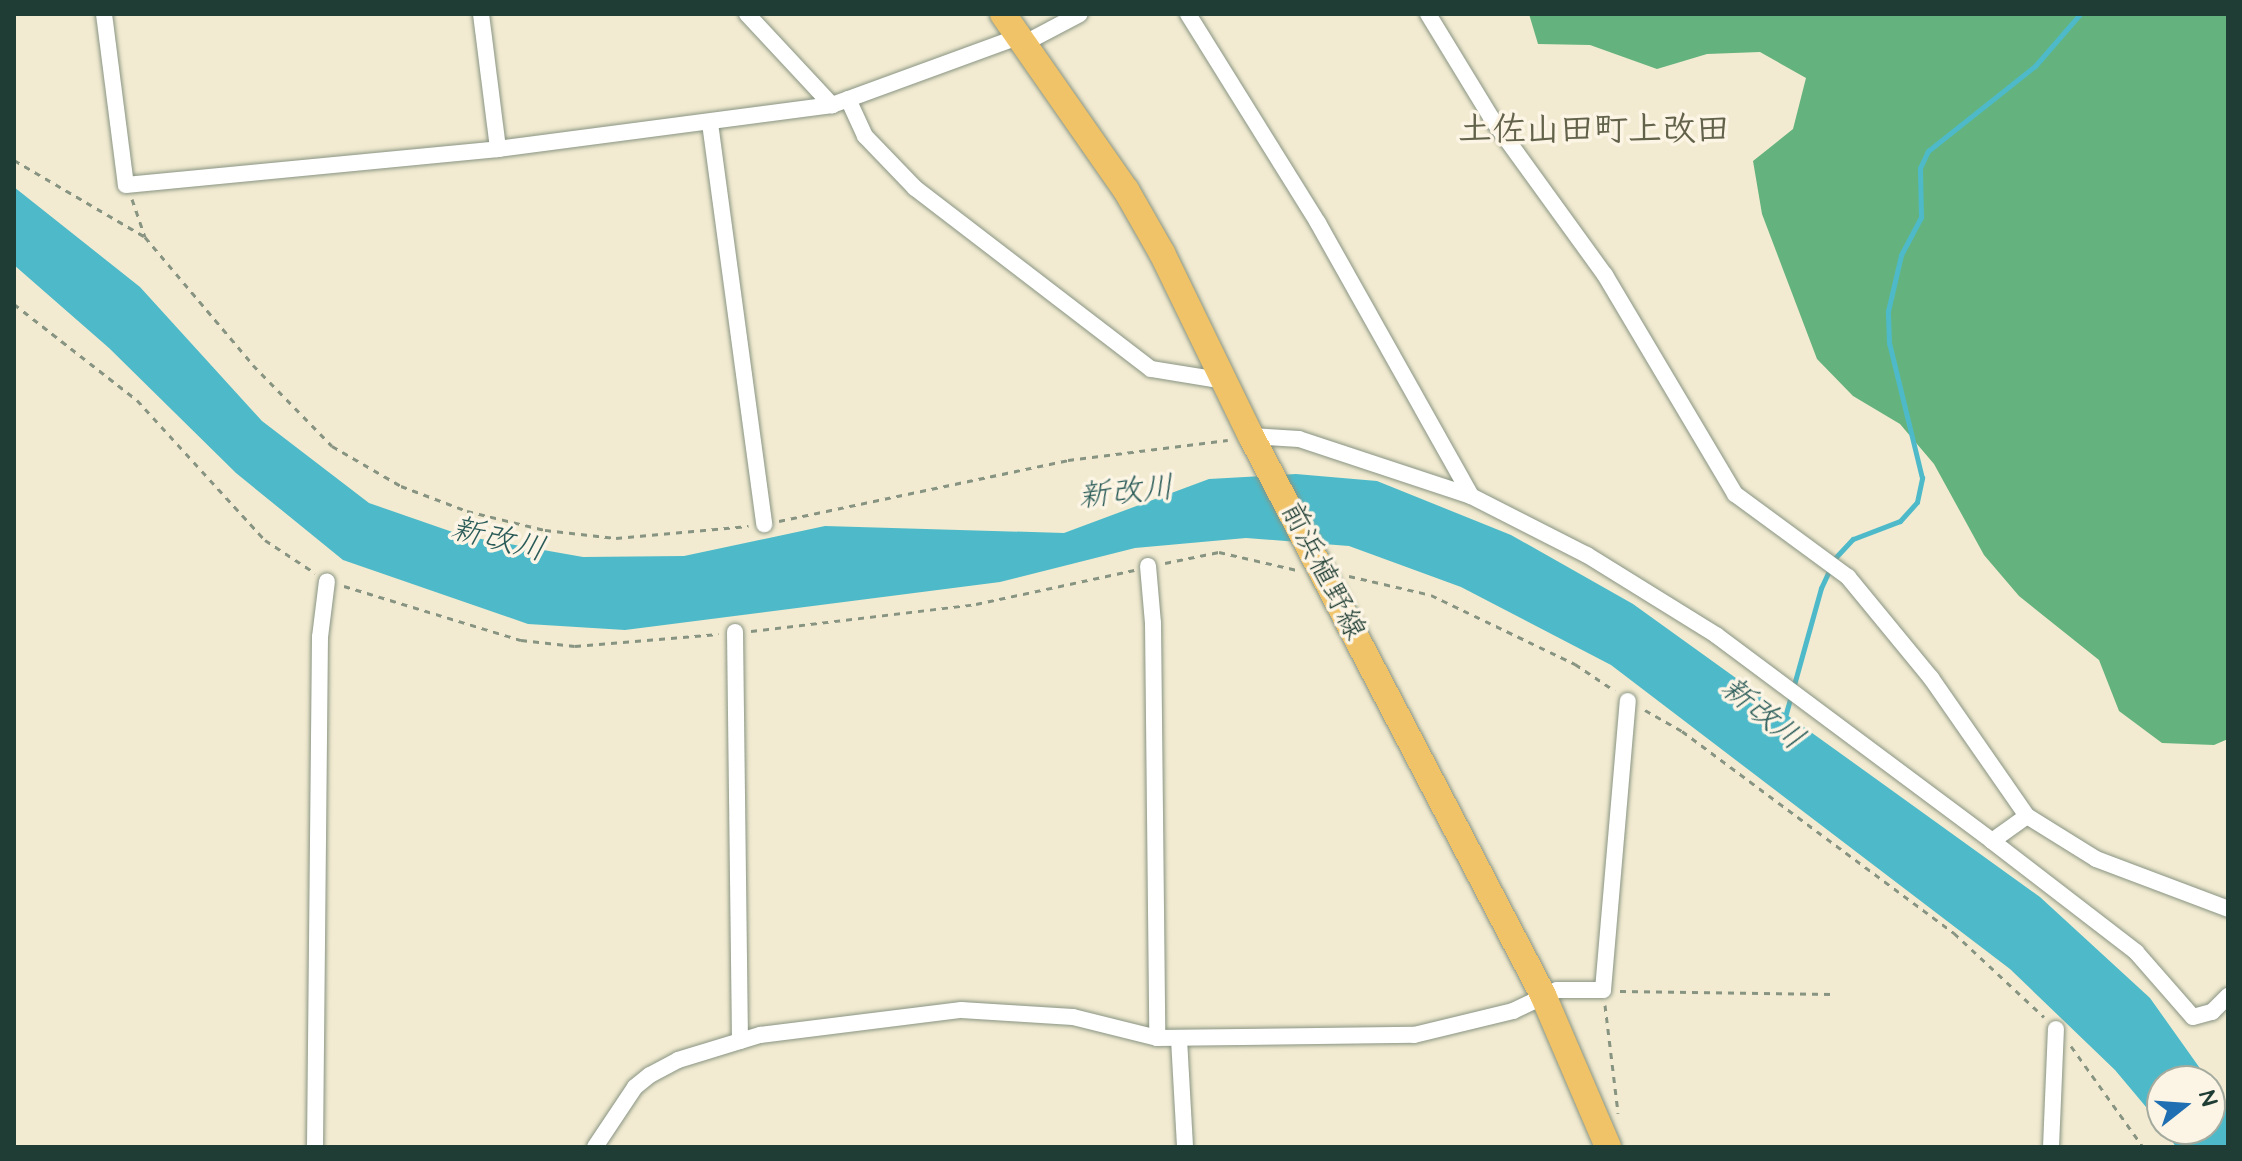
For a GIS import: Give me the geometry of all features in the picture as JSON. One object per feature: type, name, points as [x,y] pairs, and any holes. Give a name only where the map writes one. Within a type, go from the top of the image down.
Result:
[{"type":"main road","name":"前浜植野線","points":[[1003,14],[1126,190],[1543,995],[1608,1147]]},
{"type":"street","points":[[104,14],[126,185],[498,149],[710,123],[840,102],[1021,40],[1080,14]]},
{"type":"street","points":[[481,14],[498,149]]},
{"type":"street","points":[[747,14],[840,102],[865,136],[915,188],[1151,369],[1225,381]]},
{"type":"street","points":[[1188,14],[1318,223],[1471,496]]},
{"type":"street","points":[[1428,14],[1492,119],[1605,275],[1735,494],[1848,577],[1931,678],[2027,816],[2096,859],[2228,909]]},
{"type":"street","points":[[710,123],[764,524]]},
{"type":"street","points":[[1257,444],[1299,439],[1471,496],[1587,555],[1716,635],[1992,841],[2136,952],[2193,1017],[2212,1012],[2228,996]]},
{"type":"street","points":[[1148,566],[1153,623],[1157,1038]]},
{"type":"street","points":[[315,1147],[320,637],[327,581]]},
{"type":"street","points":[[735,632],[740,1041]]},
{"type":"street","points":[[595,1147],[635,1087],[678,1060],[740,1041],[866,1019],[961,1010],[1073,1017],[1157,1038],[1414,1035],[1513,1011],[1543,995],[1603,990],[1628,701]]},
{"type":"street","points":[[1992,841],[2027,816]]},
{"type":"street","points":[[2051,1147],[2056,1029]]},
{"type":"street","points":[[1179,1039],[1185,1147]]},
{"type":"path","points":[[14,160],[145,237],[253,365],[332,446],[401,486],[467,511],[574,533],[616,538],[764,524],[946,490],[1068,460],[1257,444]]},
{"type":"path","points":[[126,185],[145,237]]},
{"type":"path","points":[[14,304],[137,400],[265,540],[327,581],[521,640],[575,646],[735,632],[976,604],[1219,552],[1274,569],[1320,566],[1431,595],[1575,664],[1628,701],[1682,731],[1954,933],[2056,1029],[2099,1078],[2143,1147]]},
{"type":"path","points":[[1619,1116],[1603,990],[1833,994]]},
{"type":"green space","points":[[1529,14],[2228,14],[2228,739],[2214,745],[2162,743],[2119,711],[2099,660],[2019,596],[1984,555],[1934,464],[1900,424],[1853,396],[1817,359],[1762,214],[1753,161],[1793,129],[1806,78],[1760,52],[1707,54],[1657,69],[1590,45],[1538,44]]},
{"type":"water","name":"新改川","points":[[14,187],[140,287],[262,421],[369,503],[464,536],[583,557],[684,556],[825,526],[1064,533],[1209,479],[1296,474],[1377,481],[1511,535],[1633,604],[2040,897],[2150,998],[2198,1065],[2146,1065],[2146,1107],[2115,1070],[2010,969],[1611,665],[1461,587],[1349,546],[1246,538],[1135,548],[1000,582],[625,630],[528,624],[343,560],[236,473],[109,348],[14,265]]},
{"type":"water","points":[[2226,1110],[2228,1147],[2175,1145],[2226,1145]]},
{"type":"waterway","name":"新改川","points":[[1785,717],[1821,588],[1835,558],[1853,539],[1900,521],[1917,502],[1922,478],[1889,343],[1888,311],[1901,255],[1921,217],[1920,168],[1928,151],[2035,66],[2080,14]]},
{"type":"district","name":"土佐山田町上改田","points":[[1594,131]]}]
